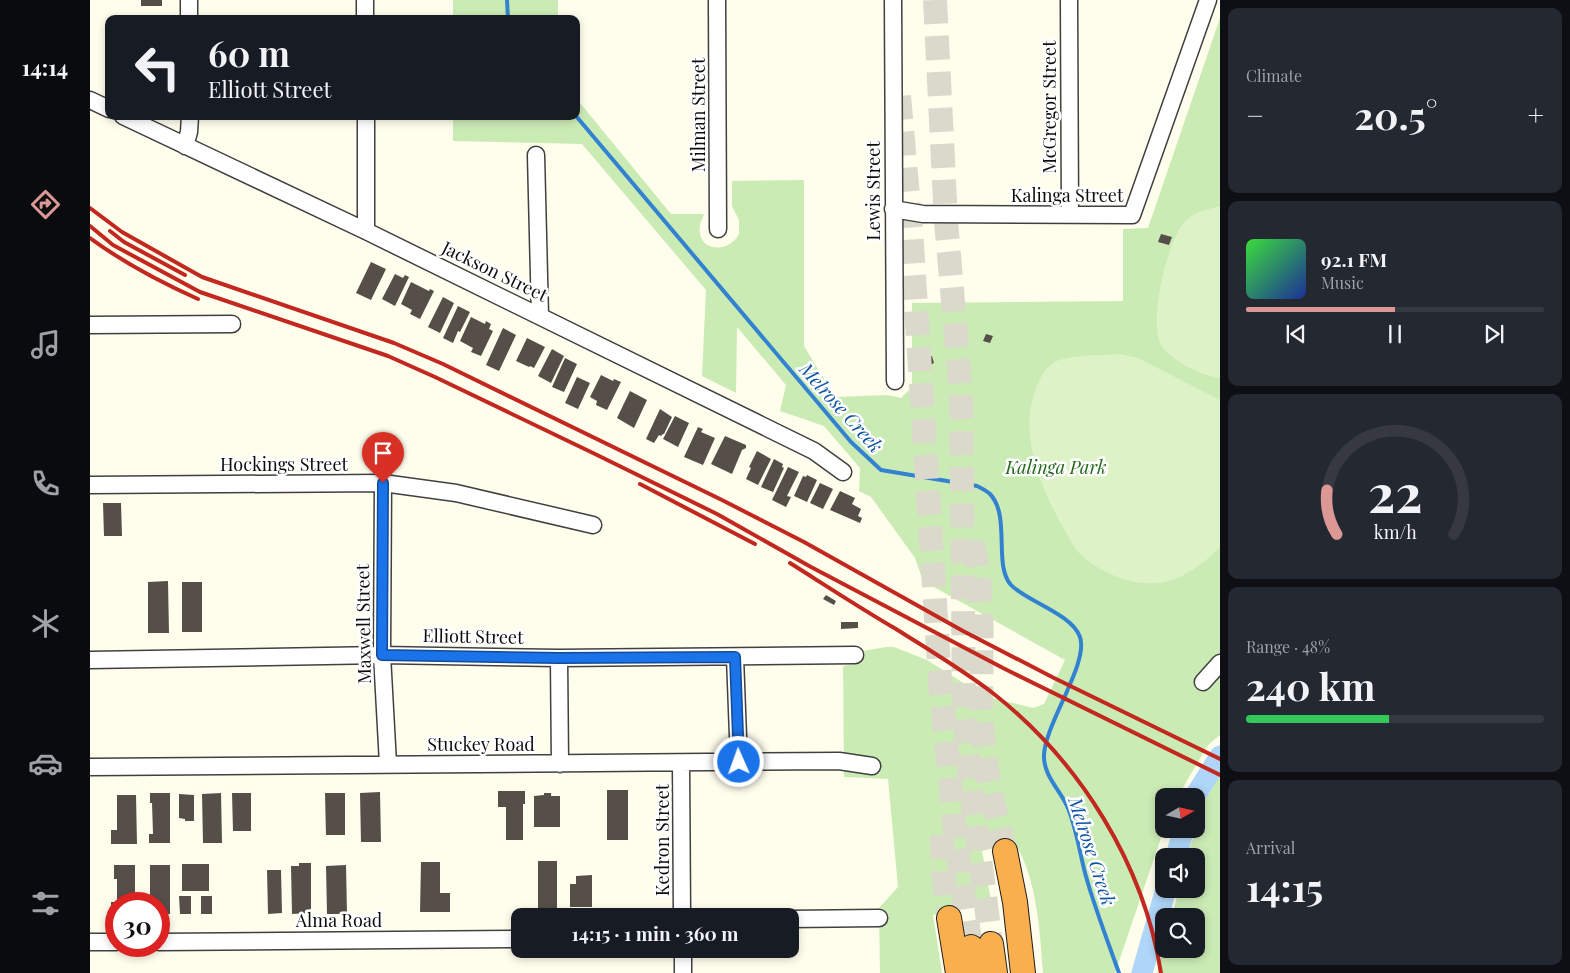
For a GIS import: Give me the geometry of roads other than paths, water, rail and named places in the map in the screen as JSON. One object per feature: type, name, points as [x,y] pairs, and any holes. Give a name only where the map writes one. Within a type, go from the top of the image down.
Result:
[{"type":"highway","points":[[1005,851],[1015,902],[1023,973]]},
{"type":"highway","points":[[949,918],[958,973]]},
{"type":"highway","points":[[975,973],[981,945],[995,973]]},
{"type":"street","points":[[189,0],[190,15]]},
{"type":"street","points":[[365,0],[365,15]]},
{"type":"street","name":"Milman Street","points":[[717,0],[718,229]]},
{"type":"street","name":"Lewis Street","points":[[893,0],[895,381]]},
{"type":"street","name":"McGregor Street","points":[[1068,0],[1070,214]]},
{"type":"street","name":"Kalinga Street","points":[[893,209],[923,214],[1132,215],[1208,0]]},
{"type":"street","points":[[90,100],[105,107]]},
{"type":"street","name":"Jackson Street","points":[[131,120],[366,231],[814,451],[843,472]]},
{"type":"street","points":[[185,146],[190,120]]},
{"type":"street","points":[[366,120],[366,231]]},
{"type":"street","points":[[536,156],[540,316]]},
{"type":"street","points":[[90,325],[232,324]]},
{"type":"street","name":"Hockings Street","points":[[90,485],[383,483],[456,493],[593,526]]},
{"type":"street","name":"Maxwell Street","points":[[383,483],[382,655],[388,764]]},
{"type":"street","name":"Elliott Street","points":[[90,660],[382,655],[559,658],[855,655]]},
{"type":"street","points":[[735,657],[739,762]]},
{"type":"street","points":[[559,658],[560,764]]},
{"type":"street","points":[[1203,682],[1220,663]]},
{"type":"street","name":"Stuckey Road","points":[[90,767],[839,761],[872,766]]},
{"type":"street","name":"Kedron Street","points":[[681,763],[682,908]]},
{"type":"street","points":[[799,919],[879,918]]},
{"type":"street","name":"Alma Road","points":[[170,942],[511,939]]},
{"type":"street","points":[[90,942],[105,942]]},
{"type":"street","points":[[683,958],[683,973]]},
{"type":"waterway","name":"Melrose Creek","points":[[507,0],[508,15]]},
{"type":"waterway","name":"Melrose Creek","points":[[579,120],[851,442],[881,470],[977,486],[990,494],[996,503],[1000,515],[1003,565],[1011,585],[1027,597],[1068,621],[1080,637],[1081,648],[1078,662],[1073,678],[1051,727],[1046,742],[1044,762],[1049,776],[1064,800],[1070,815],[1091,892],[1119,973]]},
{"type":"waterway","points":[[1200,788],[1220,756]]},
{"type":"waterway","points":[[1178,848],[1181,838]]},
{"type":"waterway","points":[[1142,973],[1163,898]]},
{"type":"tunnel","points":[[935,0],[946,221],[961,393],[964,704],[970,780],[991,944]]},
{"type":"tunnel","points":[[899,96],[911,229],[940,680],[956,842],[971,947]]},
{"type":"tunnel","points":[[972,543],[978,569],[981,609],[983,742],[992,797],[1005,851]]},
{"type":"tunnel","points":[[942,835],[943,873],[949,918]]},
{"type":"railway","points":[[90,208],[122,232],[202,277],[394,343],[443,364],[722,500],[804,542],[963,631],[1054,678],[1220,759]]},
{"type":"railway","points":[[90,226],[113,245],[200,292],[388,356],[593,453],[717,514],[811,567],[1003,668],[1220,775]]},
{"type":"railway","points":[[110,231],[124,242],[185,275]]},
{"type":"railway","points":[[90,238],[142,272],[198,299]]},
{"type":"railway","points":[[640,484],[755,544]]},
{"type":"railway","points":[[790,563],[933,652],[982,685],[1025,721],[1054,751],[1080,783],[1103,818],[1123,855],[1140,893],[1161,973]]},
{"type":"park label","name":"Kalinga Park","points":[[1056,467]]}]
